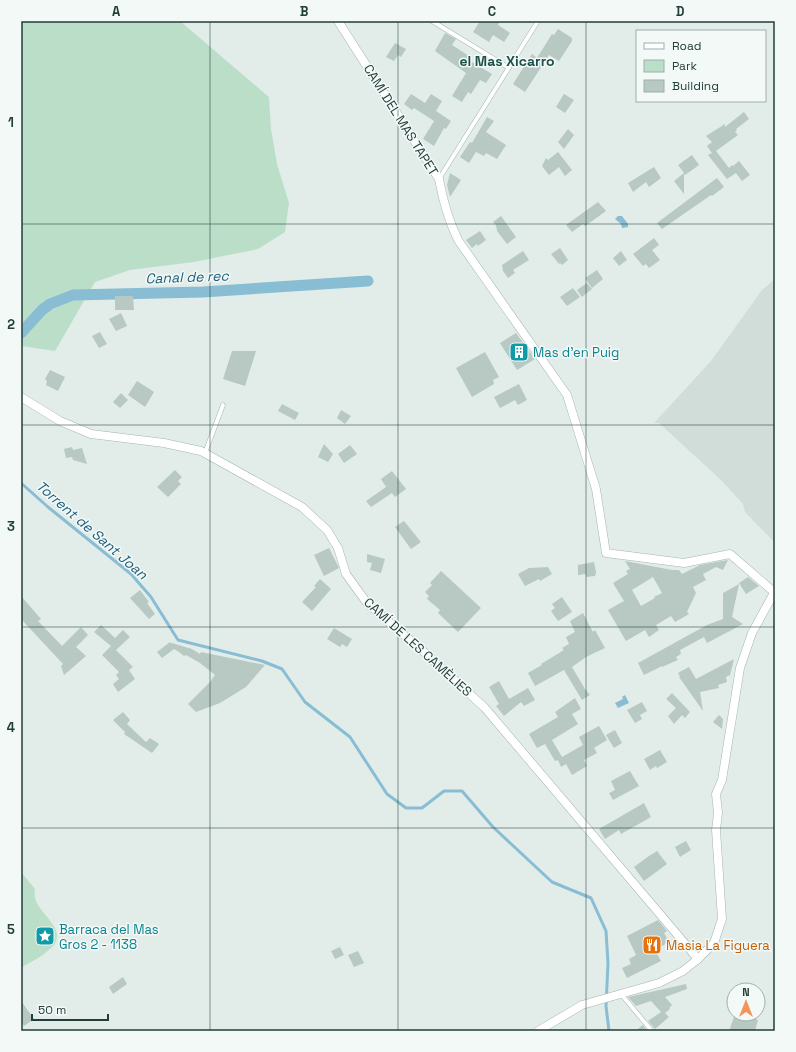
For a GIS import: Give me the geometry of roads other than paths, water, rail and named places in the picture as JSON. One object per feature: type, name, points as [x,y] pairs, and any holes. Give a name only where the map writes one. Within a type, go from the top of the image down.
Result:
[{"type":"street","name":"CAMÍ DEL MAS TAPET","points":[[338,21],[439,179],[442,202],[458,240],[567,395],[596,489],[606,552],[684,564],[730,554],[774,592]]},
{"type":"street","name":"CAMÍ DE LES CAMÈLIES","points":[[21,397],[60,421],[91,434],[164,443],[202,451],[302,507],[327,530],[338,548],[346,574],[367,603],[486,708],[698,959]]},
{"type":"street","points":[[538,1031],[582,1005],[659,982],[683,971],[714,943],[722,919],[716,830],[718,813],[716,794],[722,780],[740,668],[752,633],[774,592]]},
{"type":"lane","points":[[432,21],[509,68]]},
{"type":"lane","points":[[439,179],[538,21]]},
{"type":"lane","points":[[205,453],[223,405]]},
{"type":"lane","points":[[621,994],[652,1031]]},
{"type":"water","points":[[618,216],[622,216],[628,224],[628,227],[622,228],[621,224],[615,219]]},
{"type":"water","points":[[625,695],[629,703],[618,708],[615,703],[623,699],[622,697]]},
{"type":"waterway","name":"Canal de rec","points":[[21,333],[42,310],[50,304],[73,295],[203,292],[368,281]]},
{"type":"waterway","name":"Torrent de Sant Joan","points":[[21,483],[48,507],[131,574],[151,597],[178,640],[262,661],[282,669],[305,702],[350,737],[387,794],[406,808],[422,808],[444,791],[462,791],[493,827],[552,882],[591,898],[606,931],[608,963],[606,1006],[609,1031]]},
{"type":"place","name":"Mas d'en Puig","points":[[519,352]]},
{"type":"place","name":"Barraca del Mas Gros 2 - 1138","points":[[45,936]]},
{"type":"place","name":"Masia La Figuera","points":[[652,945]]},
{"type":"district","name":"el Mas Xicarro","points":[[507,61]]}]
